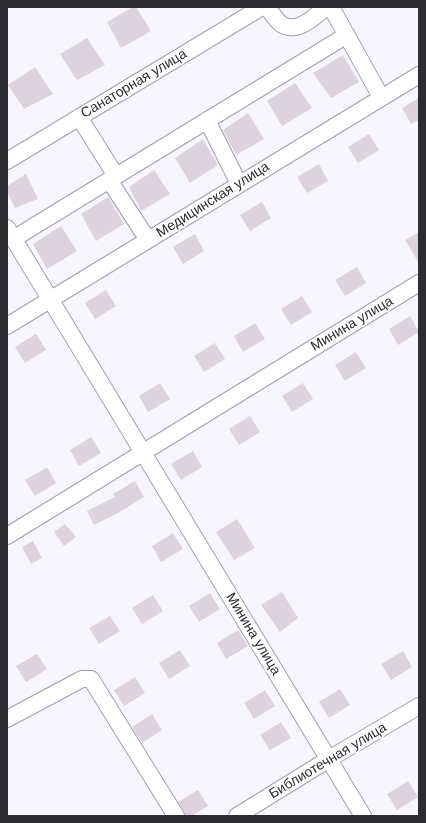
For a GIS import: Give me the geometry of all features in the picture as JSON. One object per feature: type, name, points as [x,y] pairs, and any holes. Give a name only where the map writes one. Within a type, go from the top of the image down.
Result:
[{"type":"street","name":"Санаторная улица","points":[[7,161],[262,7]]},
{"type":"street","points":[[267,7],[280,23],[289,28],[301,26],[327,7]]},
{"type":"street","points":[[331,7],[381,97]]},
{"type":"street","points":[[50,300],[10,234],[113,178],[347,35]]},
{"type":"street","name":"Медицинская улица","points":[[7,326],[419,75]]},
{"type":"street","points":[[79,117],[148,240]]},
{"type":"street","points":[[207,120],[239,184]]},
{"type":"street","name":"Минина улица","points":[[142,453],[419,283]]},
{"type":"street","name":"Минина улица","points":[[50,300],[363,816]]},
{"type":"street","points":[[7,536],[142,453]]},
{"type":"street","points":[[7,719],[82,679],[91,679],[176,816]]},
{"type":"street","name":"Библиотечная улица","points":[[237,816],[419,706]]},
{"type":"building","points":[[133,7],[136,7],[151,31],[121,48],[107,22]]},
{"type":"building","points":[[87,38],[105,65],[77,80],[60,54]]},
{"type":"building","points":[[343,55],[359,82],[331,98],[313,73]]},
{"type":"building","points":[[35,67],[53,94],[24,109],[8,85]]},
{"type":"building","points":[[295,83],[312,108],[282,126],[267,101]]},
{"type":"building","points":[[419,98],[419,120],[411,124],[402,108]]},
{"type":"building","points":[[248,113],[264,139],[236,155],[223,130]]},
{"type":"building","points":[[369,134],[379,150],[358,163],[348,147]]},
{"type":"building","points":[[203,139],[218,165],[190,183],[175,158]]},
{"type":"building","points":[[319,164],[328,181],[307,193],[297,177]]},
{"type":"building","points":[[154,170],[170,194],[141,211],[129,187]]},
{"type":"building","points":[[26,174],[38,199],[15,208],[7,192],[7,186]]},
{"type":"building","points":[[108,197],[124,224],[96,241],[81,214]]},
{"type":"building","points":[[262,202],[271,218],[250,231],[240,215]]},
{"type":"building","points":[[61,226],[77,251],[47,269],[33,244]]},
{"type":"building","points":[[419,232],[419,263],[405,240]]},
{"type":"building","points":[[195,234],[204,251],[183,264],[173,247]]},
{"type":"building","points":[[357,267],[366,283],[345,296],[335,280]]},
{"type":"building","points":[[106,290],[116,306],[95,319],[85,303]]},
{"type":"building","points":[[302,296],[312,312],[291,325],[281,309]]},
{"type":"building","points":[[410,316],[419,332],[398,345],[389,329]]},
{"type":"building","points":[[255,323],[265,339],[243,352],[234,336]]},
{"type":"building","points":[[36,334],[46,350],[25,363],[15,347]]},
{"type":"building","points":[[215,343],[225,359],[204,372],[194,356]]},
{"type":"building","points":[[356,352],[366,368],[345,381],[335,365]]},
{"type":"building","points":[[160,383],[170,399],[148,412],[139,396]]},
{"type":"building","points":[[303,383],[313,399],[292,412],[282,396]]},
{"type":"building","points":[[250,416],[260,432],[239,445],[229,429]]},
{"type":"building","points":[[91,437],[101,453],[79,466],[70,450]]},
{"type":"building","points":[[193,451],[202,467],[181,480],[171,464]]},
{"type":"building","points":[[47,467],[56,483],[35,496],[25,480]]},
{"type":"building","points":[[135,481],[144,497],[118,513],[94,525],[87,511],[115,497],[113,494]]},
{"type":"building","points":[[237,519],[255,548],[234,560],[216,532]]},
{"type":"building","points":[[65,524],[76,537],[64,546],[54,532]]},
{"type":"building","points":[[173,533],[183,549],[161,562],[152,546]]},
{"type":"building","points":[[33,541],[42,558],[31,564],[22,547]]},
{"type":"building","points":[[282,592],[298,618],[280,632],[261,605]]},
{"type":"building","points":[[210,593],[220,609],[199,622],[189,606]]},
{"type":"building","points":[[153,595],[163,611],[142,624],[132,608]]},
{"type":"building","points":[[110,616],[120,631],[99,644],[89,628]]},
{"type":"building","points":[[238,630],[248,646],[226,659],[217,643]]},
{"type":"building","points":[[180,650],[190,666],[169,679],[159,663]]},
{"type":"building","points":[[403,651],[412,667],[391,680],[381,664]]},
{"type":"building","points":[[37,654],[47,669],[26,682],[16,666]]},
{"type":"building","points":[[135,677],[145,693],[124,706],[114,690]]},
{"type":"building","points":[[340,689],[350,705],[329,718],[319,702]]},
{"type":"building","points":[[265,690],[275,706],[254,719],[244,703]]},
{"type":"building","points":[[152,714],[162,730],[142,743],[132,727]]},
{"type":"building","points":[[281,722],[291,738],[270,750],[260,735]]},
{"type":"building","points":[[408,781],[418,797],[397,810],[387,794]]},
{"type":"building","points":[[198,790],[208,806],[191,816],[185,816],[184,811],[178,802]]}]
